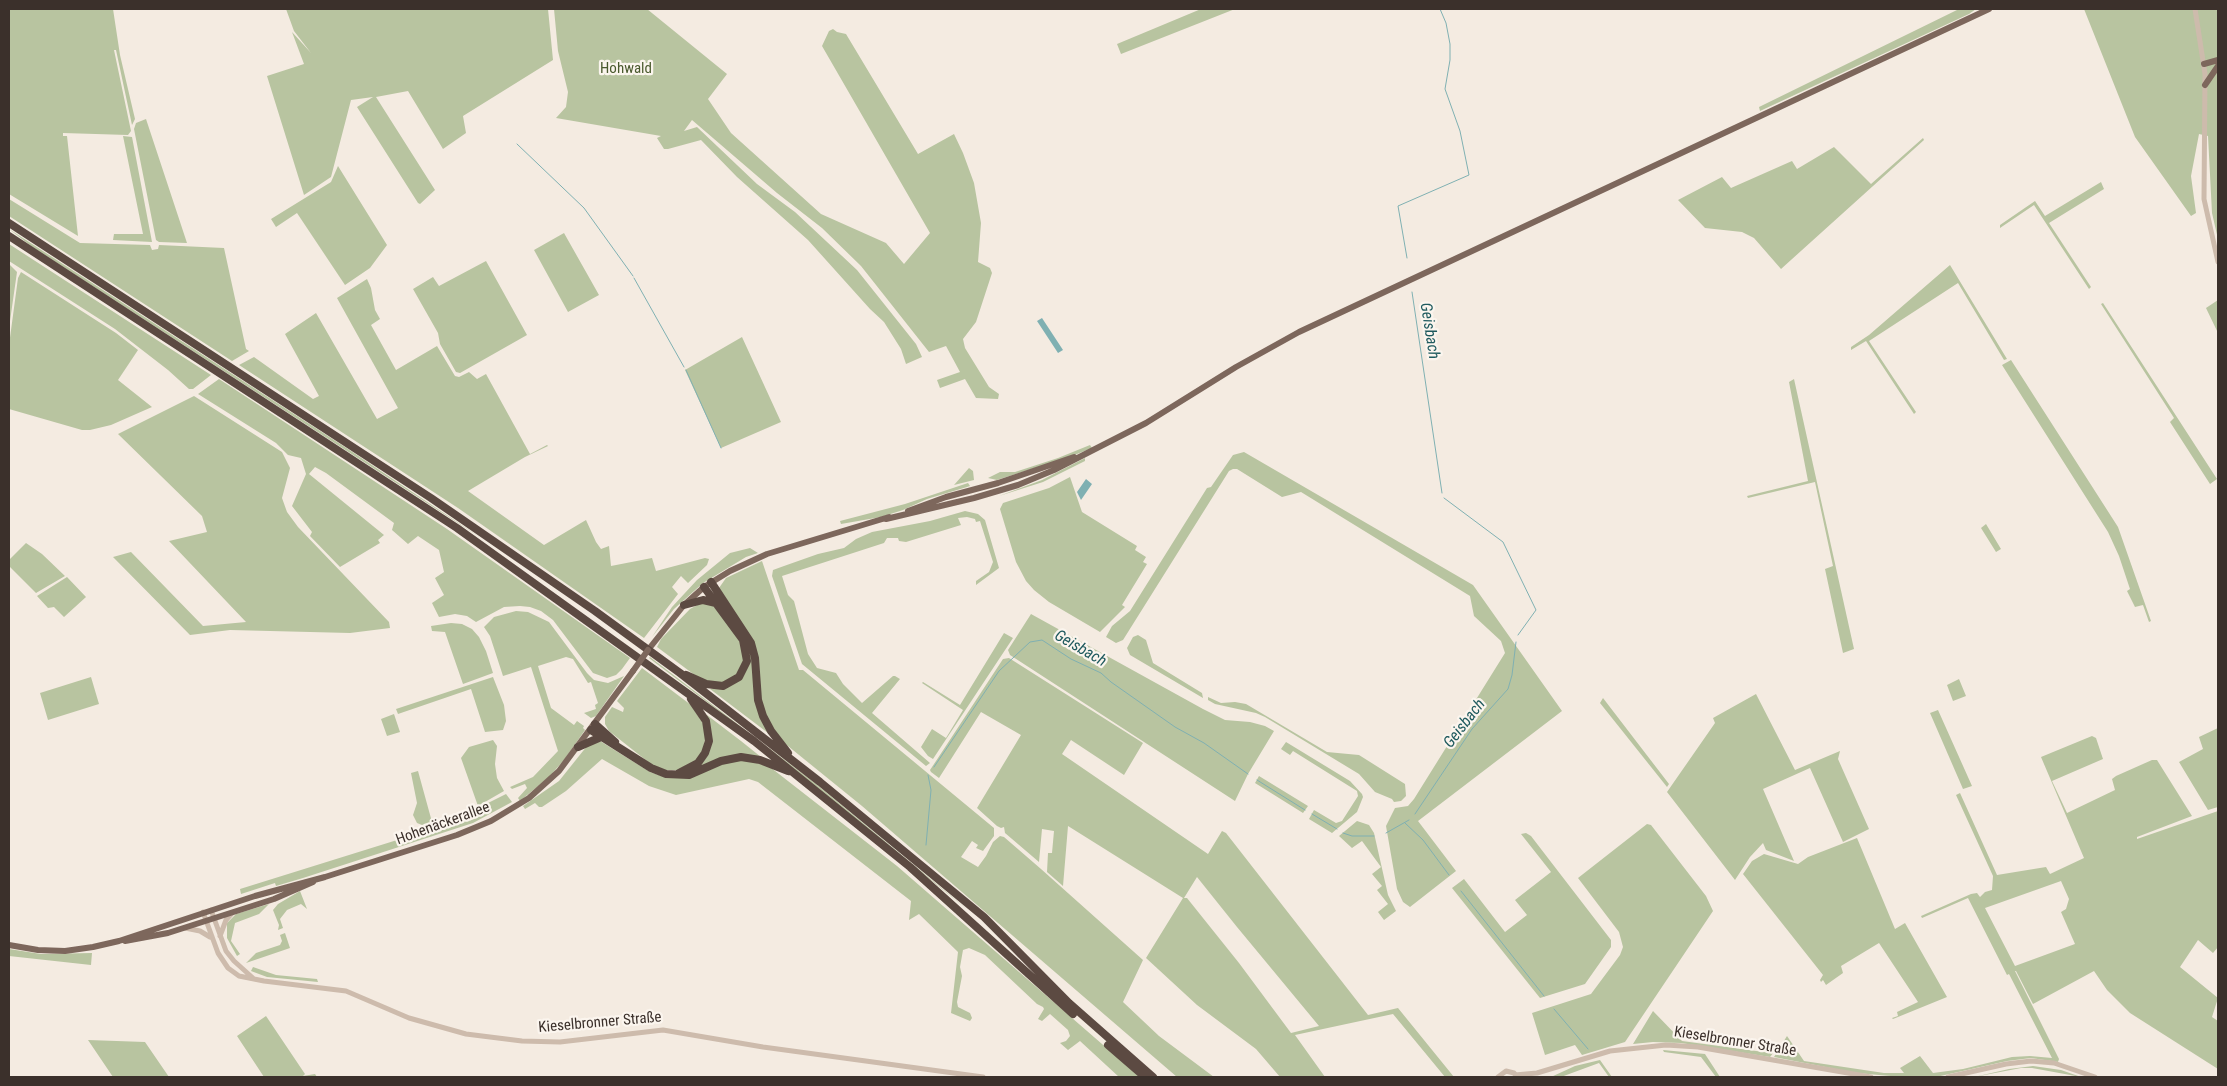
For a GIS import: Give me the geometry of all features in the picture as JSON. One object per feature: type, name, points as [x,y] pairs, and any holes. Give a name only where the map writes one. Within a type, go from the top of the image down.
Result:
[{"type":"highway","points":[[9,223],[439,503],[580,600],[680,673],[794,761],[984,917],[1069,1003],[1153,1077]]},
{"type":"highway","points":[[9,236],[441,517],[689,695],[796,775],[954,905],[1034,980],[1145,1077]]},
{"type":"highway","points":[[680,673],[706,684],[719,686],[735,680],[744,669],[747,657],[743,640],[716,603],[708,585]]},
{"type":"highway","points":[[708,585],[750,643],[755,658],[758,700],[763,716],[771,731],[794,761]]},
{"type":"highway","points":[[684,605],[703,600],[716,603]]},
{"type":"highway","points":[[676,775],[698,763],[705,753],[709,741],[706,721],[689,695]]},
{"type":"highway","points":[[593,727],[651,768],[662,773],[688,775],[721,760],[741,757],[760,760],[796,775]]},
{"type":"highway","points":[[593,727],[601,738],[616,744]]},
{"type":"highway","points":[[578,747],[601,738]]},
{"type":"main road","name":"Hohenäckerallee","points":[[119,941],[136,940],[205,921],[274,898],[325,877],[457,835],[492,821],[520,805],[559,771],[660,634],[684,605],[708,585],[730,571],[767,554],[886,518],[956,503],[1018,485],[1054,470],[1146,423],[1242,364],[1309,327],[1978,12],[1989,9]]},
{"type":"main road","points":[[2204,64],[2218,60]]},
{"type":"main road","points":[[2204,64],[2218,66],[2205,85]]},
{"type":"main road","name":"Hohenäckerallee","points":[[9,946],[65,951],[93,947],[119,941],[203,912],[304,881],[325,877]]},
{"type":"street","points":[[2195,9],[2204,64],[2205,85],[2204,199],[2207,220],[2218,262]]},
{"type":"street","points":[[211,910],[226,951],[238,965],[255,979]]},
{"type":"street","points":[[203,912],[212,939]]},
{"type":"street","points":[[220,937],[224,924],[232,912]]},
{"type":"street","points":[[183,928],[200,931],[212,939]]},
{"type":"street","name":"Kieselbronner Straße","points":[[212,939],[218,953],[232,971],[243,978],[346,991],[409,1018],[445,1030],[486,1037],[560,1042],[664,1030],[764,1047],[983,1077]]},
{"type":"street","name":"Kieselbronner Straße","points":[[1528,1077],[1610,1051],[1666,1044],[1698,1047],[1871,1077]]},
{"type":"street","points":[[1948,1077],[2006,1064],[2031,1061],[2054,1063],[2095,1077]]},
{"type":"street","name":"Kieselbronner Straße","points":[[1498,1077],[1506,1071],[1516,1076],[1537,1073]]},
{"type":"green space","points":[[9,9],[113,9],[120,55],[135,119],[132,125],[116,50],[114,50],[131,131],[128,135],[63,133],[63,136],[67,136],[78,236],[9,194]]},
{"type":"green space","points":[[286,9],[548,9],[553,60],[463,116],[466,133],[443,149],[408,91],[376,97],[435,190],[420,204],[357,107],[373,97],[351,100],[331,177],[304,195],[267,76],[304,64],[292,32],[311,53],[294,31]]},
{"type":"green space","name":"Hohwald","points":[[554,9],[647,9],[727,74],[708,99],[731,133],[821,214],[886,243],[904,264],[930,233],[822,46],[829,31],[833,29],[846,34],[918,154],[954,134],[963,153],[974,183],[981,223],[978,262],[990,268],[992,273],[976,322],[963,339],[965,348],[989,387],[999,394],[998,399],[976,398],[965,379],[940,388],[937,380],[960,372],[946,346],[929,352],[861,266],[822,228],[777,193],[692,120],[684,131],[697,127],[757,184],[795,212],[857,270],[916,344],[922,357],[906,364],[901,349],[884,322],[808,240],[737,177],[701,140],[664,149],[657,138],[661,136],[556,118],[566,107],[568,92],[558,51]]},
{"type":"green space","points":[[1201,9],[1235,9],[1121,54],[1117,44]]},
{"type":"green space","points":[[1959,9],[1976,9],[1969,14],[1760,111],[1759,107]]},
{"type":"green space","points":[[2084,9],[2218,9],[2218,239],[2212,213],[2208,136],[2199,134],[2191,176],[2196,213],[2191,216],[2135,137]]},
{"type":"green space","points":[[146,119],[187,243],[159,242],[156,240],[134,129],[136,123]]},
{"type":"green space","points":[[123,136],[132,137],[152,242],[113,240],[114,234],[143,234]]},
{"type":"green space","points":[[1923,138],[1924,140],[1781,269],[1754,238],[1742,232],[1705,228],[1678,200],[1722,177],[1731,188],[1792,161],[1797,169],[1834,147],[1871,184]]},
{"type":"green space","points":[[338,166],[387,245],[370,268],[345,285],[297,213],[276,227],[271,219],[331,182]]},
{"type":"green space","points":[[2101,182],[2104,189],[2049,223],[2091,287],[2089,289],[2034,205],[2000,228],[2000,225],[2035,201],[2045,216]]},
{"type":"green space","points":[[9,199],[80,243],[150,245],[152,250],[158,249],[159,245],[224,248],[246,349],[249,351],[232,361],[9,216]]},
{"type":"green space","points":[[9,229],[351,451],[481,538],[31,246]]},
{"type":"green space","points":[[564,233],[599,295],[568,312],[534,250]]},
{"type":"green space","points":[[9,244],[211,375],[193,389],[189,389],[168,370],[115,329],[9,261]]},
{"type":"green space","points":[[486,261],[527,335],[460,373],[456,372],[440,344],[438,333],[413,289],[433,277],[439,286]]},
{"type":"green space","points":[[9,264],[17,272],[9,328]]},
{"type":"green space","points":[[1950,265],[2007,359],[2004,360],[1958,283],[1869,341],[1916,412],[1914,414],[1866,341],[1851,350],[1851,347],[1869,335]]},
{"type":"green space","points":[[21,272],[116,333],[138,350],[118,380],[152,407],[111,425],[90,430],[82,430],[9,409],[9,345],[18,278]]},
{"type":"green space","points":[[367,279],[371,288],[375,310],[380,319],[371,325],[396,370],[437,346],[455,376],[459,377],[469,372],[477,379],[486,374],[530,454],[548,446],[525,457],[468,491],[544,545],[586,520],[601,549],[609,546],[611,566],[652,558],[656,571],[705,558],[709,559],[707,565],[688,583],[681,576],[672,587],[678,594],[644,638],[458,508],[239,365],[254,357],[313,399],[319,396],[285,334],[316,313],[377,419],[398,408],[337,298]]},
{"type":"green space","points":[[2218,300],[2218,333],[2206,308]]},
{"type":"green space","points":[[2103,303],[2217,479],[2210,484],[2170,422],[2174,418],[2101,304]]},
{"type":"green space","points":[[742,337],[781,422],[721,448],[685,370]]},
{"type":"green space","points":[[2011,360],[2118,527],[2151,621],[2149,622],[2143,605],[2135,607],[2127,591],[2130,589],[2119,556],[2108,532],[2002,365]]},
{"type":"green space","points":[[219,379],[447,529],[630,658],[616,675],[607,678],[593,673],[553,620],[541,611],[530,607],[504,607],[476,622],[467,616],[455,614],[439,617],[432,603],[444,595],[435,578],[444,572],[439,550],[418,536],[408,544],[392,530],[394,523],[315,467],[309,474],[384,535],[378,540],[380,543],[340,567],[310,536],[312,532],[292,506],[306,474],[301,458],[288,455],[276,443],[198,394]]},
{"type":"green space","points":[[1794,379],[1854,649],[1843,653],[1825,569],[1833,566],[1815,482],[1748,498],[1747,496],[1808,481],[1789,382]]},
{"type":"green space","points":[[194,396],[282,452],[290,468],[282,498],[287,512],[298,527],[389,622],[390,628],[350,633],[230,630],[190,635],[113,557],[131,552],[203,626],[246,622],[169,541],[207,532],[202,516],[118,434]]},
{"type":"green space","points":[[1090,445],[1092,448],[1072,456],[997,480],[988,478],[1000,472],[1015,472]]},
{"type":"green space","points":[[1244,452],[1473,585],[1562,711],[1418,821],[1456,871],[1410,907],[1403,902],[1397,889],[1386,826],[1395,808],[1408,806],[1414,799],[1505,653],[1501,641],[1474,616],[1470,596],[1301,492],[1282,497],[1237,469],[1233,469],[1229,471],[1123,640],[1116,643],[1106,637],[1112,626],[1130,611],[1207,488],[1211,487],[1233,455]]},
{"type":"green space","points":[[1085,458],[1085,461],[1043,482],[999,496],[1042,480]]},
{"type":"green space","points":[[969,468],[973,471],[974,480],[954,485]]},
{"type":"green space","points":[[1070,477],[1082,512],[1137,546],[1135,550],[1146,557],[1143,562],[1147,564],[1122,605],[1125,607],[1100,632],[1049,602],[1026,581],[1016,562],[1000,509],[1003,503],[1049,488]]},
{"type":"green space","points":[[968,483],[970,486],[927,499],[881,517],[841,524],[840,521],[905,504]]},
{"type":"green space","points":[[965,511],[978,514],[985,520],[999,568],[976,585],[976,581],[989,572],[993,562],[980,521],[976,522],[975,519],[967,517],[958,518],[961,525],[906,542],[899,541],[898,538],[887,538],[884,543],[782,576],[788,595],[794,601],[808,654],[817,668],[836,673],[843,684],[862,703],[893,676],[900,679],[872,713],[930,763],[926,766],[802,664],[772,576],[773,570],[818,554],[844,548],[856,539],[872,532],[930,521]]},
{"type":"green space","points":[[1986,524],[2001,549],[1996,552],[1981,528]]},
{"type":"green space","points":[[26,543],[42,554],[65,576],[36,593],[9,566],[9,560]]},
{"type":"green space","points":[[750,548],[758,553],[746,557],[703,583],[674,609],[652,637],[672,607],[697,580],[730,553]]},
{"type":"green space","points":[[762,561],[799,670],[803,670],[994,828],[994,836],[983,851],[976,848],[978,845],[972,841],[961,857],[978,867],[993,842],[1000,836],[1004,837],[1041,869],[1143,960],[1123,1002],[1159,1036],[1214,1077],[1177,1077],[862,806],[783,742],[766,719],[760,697],[759,668],[719,588],[726,578]]},
{"type":"green space","points":[[67,577],[86,597],[64,617],[54,607],[48,608],[37,596]]},
{"type":"green space","points":[[712,590],[749,645],[768,733],[710,689],[733,684],[749,657]]},
{"type":"green space","points":[[701,603],[713,605],[740,639],[744,664],[734,678],[718,684],[700,679],[657,647],[661,639],[690,609]]},
{"type":"green space","points":[[516,611],[528,612],[549,622],[594,680],[608,683],[624,676],[596,716],[591,718],[584,713],[596,709],[595,705],[598,703],[591,682],[588,683],[573,659],[566,657],[538,666],[551,708],[574,725],[577,721],[584,726],[585,730],[564,760],[549,777],[520,801],[518,798],[527,788],[525,784],[512,789],[510,787],[533,777],[558,751],[531,667],[503,676],[490,636],[484,627],[494,617]]},
{"type":"green space","points":[[1031,614],[1225,720],[1250,722],[1265,726],[1274,731],[1248,774],[1235,801],[1010,655],[1008,650]]},
{"type":"green space","points":[[451,623],[462,624],[472,629],[479,637],[493,673],[463,684],[445,632],[432,631],[431,626]]},
{"type":"green space","points":[[1004,633],[1013,638],[933,759],[921,747],[932,729],[946,738],[963,710],[922,683],[960,705]]},
{"type":"green space","points":[[1138,635],[1146,640],[1153,663],[1202,693],[1203,698],[1130,655],[1127,648],[1133,637]]},
{"type":"green space","points":[[650,657],[816,784],[968,910],[757,740]]},
{"type":"green space","points":[[1009,658],[1143,743],[1124,775],[1071,740],[1062,754],[1208,854],[1222,831],[1226,833],[1368,1015],[1398,1008],[1454,1077],[1445,1077],[1393,1014],[1295,1035],[1325,1077],[1280,1077],[1256,1049],[1197,1005],[1146,958],[1183,898],[1068,826],[1063,886],[1047,872],[1048,853],[1052,853],[1054,831],[1042,829],[1039,862],[1005,833],[1004,827],[997,826],[977,808],[1021,735],[981,712],[939,778],[931,772],[930,770],[1003,659]],"holes":[[[1197,877],[1319,1026],[1291,1033],[1239,963],[1187,898],[1184,898]]]},
{"type":"green space","points":[[642,668],[691,705],[706,728],[704,750],[695,762],[679,770],[665,770],[652,765],[609,731],[605,724],[605,717],[612,707],[623,712],[624,708],[617,701]]},
{"type":"green space","points":[[91,677],[99,704],[48,720],[40,693]]},
{"type":"green space","points":[[493,677],[504,705],[506,721],[503,730],[485,732],[471,689],[398,714],[396,709]]},
{"type":"green space","points":[[1959,679],[1966,696],[1953,701],[1947,685]]},
{"type":"green space","points":[[1756,694],[1795,770],[1840,751],[1838,759],[1869,829],[1843,842],[1810,768],[1763,789],[1794,861],[1766,850],[1763,843],[1750,857],[1735,880],[1667,792],[1715,723],[1713,718]]},
{"type":"green space","points":[[1208,697],[1221,703],[1235,702],[1246,704],[1327,752],[1359,755],[1405,784],[1406,796],[1401,801],[1394,802],[1392,799],[1375,792],[1359,774],[1265,717],[1256,713],[1215,704],[1208,700]]},
{"type":"green space","points":[[1603,698],[1669,784],[1667,787],[1600,703]]},
{"type":"green space","points":[[1938,710],[1972,786],[1963,789],[1930,713]]},
{"type":"green space","points":[[394,714],[400,732],[387,736],[381,719]]},
{"type":"green space","points":[[707,715],[761,757],[752,756],[694,771],[707,754]]},
{"type":"green space","points":[[2218,728],[2218,807],[2208,810],[2179,762],[2203,749],[2199,737]]},
{"type":"green space","points":[[2092,736],[2096,738],[2103,759],[2052,781],[2067,813],[2115,790],[2112,779],[2116,776],[2152,760],[2157,760],[2192,816],[2137,837],[2137,839],[2218,811],[2218,947],[2213,953],[2198,940],[2180,967],[2218,998],[2212,1017],[2218,1021],[2218,1069],[2130,1013],[2107,990],[2094,971],[2033,1004],[2015,971],[2059,1059],[2058,1062],[2031,1058],[2007,1061],[1936,1077],[1902,1077],[1856,1073],[1774,1057],[1787,1036],[1804,1061],[1884,1073],[1904,1073],[1900,1068],[1920,1056],[1933,1073],[1963,1069],[2012,1057],[2052,1058],[1968,898],[1922,918],[1921,916],[1971,894],[1977,893],[1980,897],[1985,892],[1992,890],[1993,876],[1956,795],[1960,793],[1997,875],[2046,867],[2050,874],[2084,858],[2041,757]],"holes":[[[2061,881],[2069,899],[2066,909],[2061,912],[2075,944],[2015,966],[1985,908]]]},
{"type":"green space","points":[[493,740],[497,746],[495,764],[497,778],[504,791],[478,806],[461,758],[469,747]]},
{"type":"green space","points":[[600,741],[650,772],[667,778],[685,778],[719,763],[744,759],[770,767],[897,866],[1140,1077],[1119,1077],[1080,1041],[1068,1050],[1060,1043],[1066,1041],[1070,1036],[1068,1030],[1050,1014],[1042,1021],[1038,1019],[1044,1009],[1043,1007],[1037,1004],[985,955],[969,948],[963,950],[960,967],[962,976],[957,1002],[958,1007],[970,1013],[972,1018],[970,1021],[951,1013],[958,952],[919,914],[909,920],[911,901],[758,782],[749,779],[676,795],[649,786],[602,759],[566,791],[542,807],[535,803],[525,809],[523,806],[559,781],[587,746]]},
{"type":"green space","points":[[1286,742],[1350,781],[1362,794],[1363,797],[1357,812],[1332,833],[1309,819],[1314,810],[1336,823],[1342,821],[1358,796],[1357,791],[1293,751],[1290,755],[1281,749]]},
{"type":"green space","points":[[418,771],[432,822],[422,825],[417,823],[413,815],[417,803],[411,773]]},
{"type":"green space","points":[[1259,776],[1308,806],[1303,813],[1255,783]]},
{"type":"green space","points":[[506,794],[512,802],[473,823],[303,878],[276,886],[275,883],[241,894],[240,889],[442,826]]},
{"type":"green space","points":[[1357,821],[1369,825],[1374,833],[1388,895],[1396,911],[1384,920],[1378,912],[1388,904],[1377,890],[1382,886],[1372,874],[1381,867],[1362,841],[1352,848],[1339,836]]},
{"type":"green space","points":[[1647,824],[1651,825],[1706,896],[1713,911],[1625,1042],[1582,1055],[1575,1045],[1545,1055],[1532,1013],[1591,994],[1620,955],[1623,947],[1619,932],[1578,878]]},
{"type":"green space","points":[[1526,833],[1531,836],[1611,940],[1611,947],[1585,984],[1540,998],[1452,888],[1464,879],[1505,932],[1527,915],[1515,900],[1551,872],[1521,834]]},
{"type":"green space","points":[[1857,838],[1895,929],[1905,923],[1947,997],[1893,1019],[1898,1016],[1897,1012],[1918,1002],[1879,943],[1841,966],[1843,973],[1826,985],[1823,980],[1821,982],[1820,980],[1823,975],[1743,874],[1752,861],[1764,854],[1798,864],[1808,857]]},
{"type":"green space","points":[[300,891],[307,909],[301,904],[287,910],[280,919],[283,928],[278,930],[279,925],[273,910],[278,904]]},
{"type":"green space","points":[[269,904],[259,914],[235,923],[231,941],[240,954],[237,956],[227,938],[227,923],[236,914]]},
{"type":"green space","points":[[285,933],[290,948],[246,963],[256,953],[280,945],[282,941],[280,935]]},
{"type":"green space","points":[[9,949],[41,954],[92,953],[91,965],[9,956]]},
{"type":"green space","points":[[253,967],[276,975],[317,979],[318,982],[267,977],[251,971]]},
{"type":"green space","points":[[1653,1011],[1682,1041],[1774,1052],[1770,1057],[1681,1043],[1653,1042],[1633,1044]]},
{"type":"green space","points":[[266,1016],[305,1074],[303,1076],[315,1074],[317,1077],[264,1077],[237,1036]]},
{"type":"green space","points":[[88,1040],[145,1042],[169,1077],[113,1077]]},
{"type":"green space","points":[[1663,1050],[1705,1054],[1720,1077],[1716,1077],[1701,1057],[1664,1052]]},
{"type":"green space","points":[[1600,1060],[1612,1077],[1609,1077],[1599,1063],[1561,1077],[1551,1077],[1575,1066]]},
{"type":"green space","points":[[2033,1066],[2061,1070],[2081,1077],[2032,1068],[2021,1068],[1974,1077],[2009,1069]]},
{"type":"water","points":[[1042,318],[1063,350],[1058,353],[1037,321]]},
{"type":"water","points":[[1086,479],[1092,484],[1081,500],[1077,492]]},
{"type":"waterway","points":[[1407,258],[1398,206],[1469,175],[1460,131],[1445,89],[1450,60],[1450,44],[1446,23],[1440,9]]},
{"type":"waterway","points":[[517,144],[584,208],[633,276]]},
{"type":"waterway","points":[[634,278],[684,367]]},
{"type":"waterway","name":"Geisbach","points":[[1412,292],[1442,493]]},
{"type":"waterway","points":[[686,370],[721,448]]},
{"type":"waterway","name":"Geisbach","points":[[1444,498],[1503,542],[1536,610],[1518,635]]},
{"type":"waterway","name":"Geisbach","points":[[934,767],[999,671],[1030,642],[1042,640],[1071,659],[1101,673],[1175,727],[1204,743],[1248,774]]},
{"type":"waterway","name":"Geisbach","points":[[1415,814],[1472,729],[1508,689],[1512,675],[1516,642]]},
{"type":"waterway","points":[[926,845],[931,790],[928,775]]},
{"type":"waterway","name":"Geisbach","points":[[1257,780],[1305,810]]},
{"type":"waterway","name":"Geisbach","points":[[1312,814],[1337,829]]},
{"type":"waterway","name":"Geisbach","points":[[1386,833],[1409,820]]},
{"type":"waterway","points":[[1405,823],[1423,840],[1449,875]]},
{"type":"waterway","name":"Geisbach","points":[[1343,833],[1352,836],[1374,836]]},
{"type":"waterway","points":[[1461,891],[1544,996]]},
{"type":"waterway","points":[[1554,1009],[1588,1049]]}]
